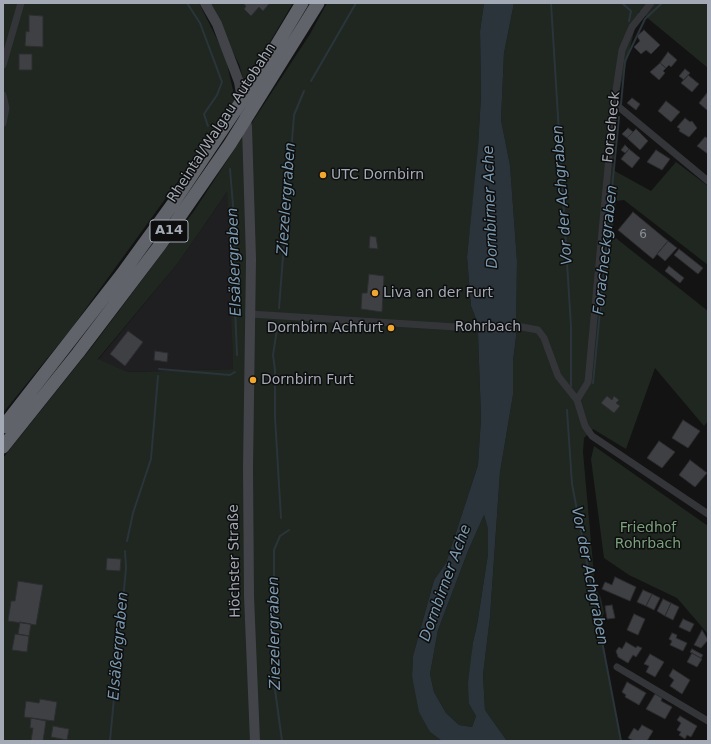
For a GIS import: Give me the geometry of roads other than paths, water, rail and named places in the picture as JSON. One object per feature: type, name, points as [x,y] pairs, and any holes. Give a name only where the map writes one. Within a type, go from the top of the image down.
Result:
[{"type":"highway","name":"Rheintal/Walgau Autobahn","points":[[3,427],[122,274],[190,178],[255,80],[302,3]]},
{"type":"highway","name":"Rheintal/Walgau Autobahn","points":[[3,447],[78,353],[160,245],[230,144],[318,3]]},
{"type":"main road","name":"Höchster Straße","points":[[205,3],[217,24],[239,82],[247,127],[249,155],[251,259],[249,381],[249,596],[255,741]]},
{"type":"street","points":[[3,65],[21,3]]},
{"type":"street","name":"Foracheck","points":[[577,400],[588,382],[614,103],[622,50],[632,27],[651,3]]},
{"type":"street","points":[[3,95],[6,108],[3,123]]},
{"type":"street","points":[[614,103],[708,181]]},
{"type":"street","name":"Rohrbach","points":[[250,314],[472,328],[530,327],[538,330],[544,338],[558,376],[577,400],[585,426],[592,436],[708,514]]},
{"type":"street","points":[[618,667],[708,721]]},
{"type":"water","name":"Dornbirner Ache","points":[[484,3],[514,3],[504,53],[501,120],[510,165],[517,261],[516,337],[513,361],[513,395],[500,472],[490,617],[483,675],[485,710],[507,741],[442,741],[430,732],[419,712],[412,676],[413,656],[434,580],[446,563],[478,465],[481,418],[478,334],[477,321],[471,306],[467,257],[478,147],[481,96],[480,31]],"holes":[[[484,515],[488,529],[488,554],[473,642],[468,683],[469,704],[476,716],[472,727],[459,725],[446,713],[434,692],[430,674],[438,630],[468,551]]]},
{"type":"waterway","name":"Elsäßergraben","points":[[187,3],[200,23],[222,82],[217,95],[204,114],[208,126]]},
{"type":"waterway","name":"Ziezelergraben","points":[[311,81],[356,3]]},
{"type":"waterway","name":"Vor der Achgraben","points":[[551,3],[571,327],[571,386]]},
{"type":"waterway","points":[[622,3],[631,11],[629,21]]},
{"type":"waterway","name":"Foracheckgraben","points":[[621,104],[625,61],[645,19],[662,3]]},
{"type":"waterway","name":"Ziezelergraben","points":[[279,308],[294,115],[304,91]]},
{"type":"waterway","name":"Foracheckgraben","points":[[593,383],[619,117]]},
{"type":"waterway","name":"Elsäßergraben","points":[[230,169],[235,230],[234,283],[237,355]]},
{"type":"waterway","name":"Ziezelergraben","points":[[277,329],[273,355],[275,370],[275,417],[281,518]]},
{"type":"waterway","name":"Elsäßergraben","points":[[159,369],[230,375],[235,372]]},
{"type":"waterway","name":"Elsäßergraben","points":[[127,541],[133,513],[151,459],[158,376]]},
{"type":"waterway","name":"Vor der Achgraben","points":[[567,410],[572,484],[621,741]]},
{"type":"waterway","name":"Ziezelergraben","points":[[282,741],[274,682],[274,550],[280,536],[289,530]]},
{"type":"waterway","name":"Elsäßergraben","points":[[110,741],[126,568],[125,551]]},
{"type":"place","name":"UTC Dornbirn","points":[[323,175]]},
{"type":"place","name":"Liva an der Furt","points":[[375,293]]},
{"type":"place","name":"Dornbirn Achfurt","points":[[391,328]]},
{"type":"place","name":"Dornbirn Furt","points":[[253,380]]},
{"type":"park label","name":"Friedhof Rohrbach","points":[[648,536]]}]
